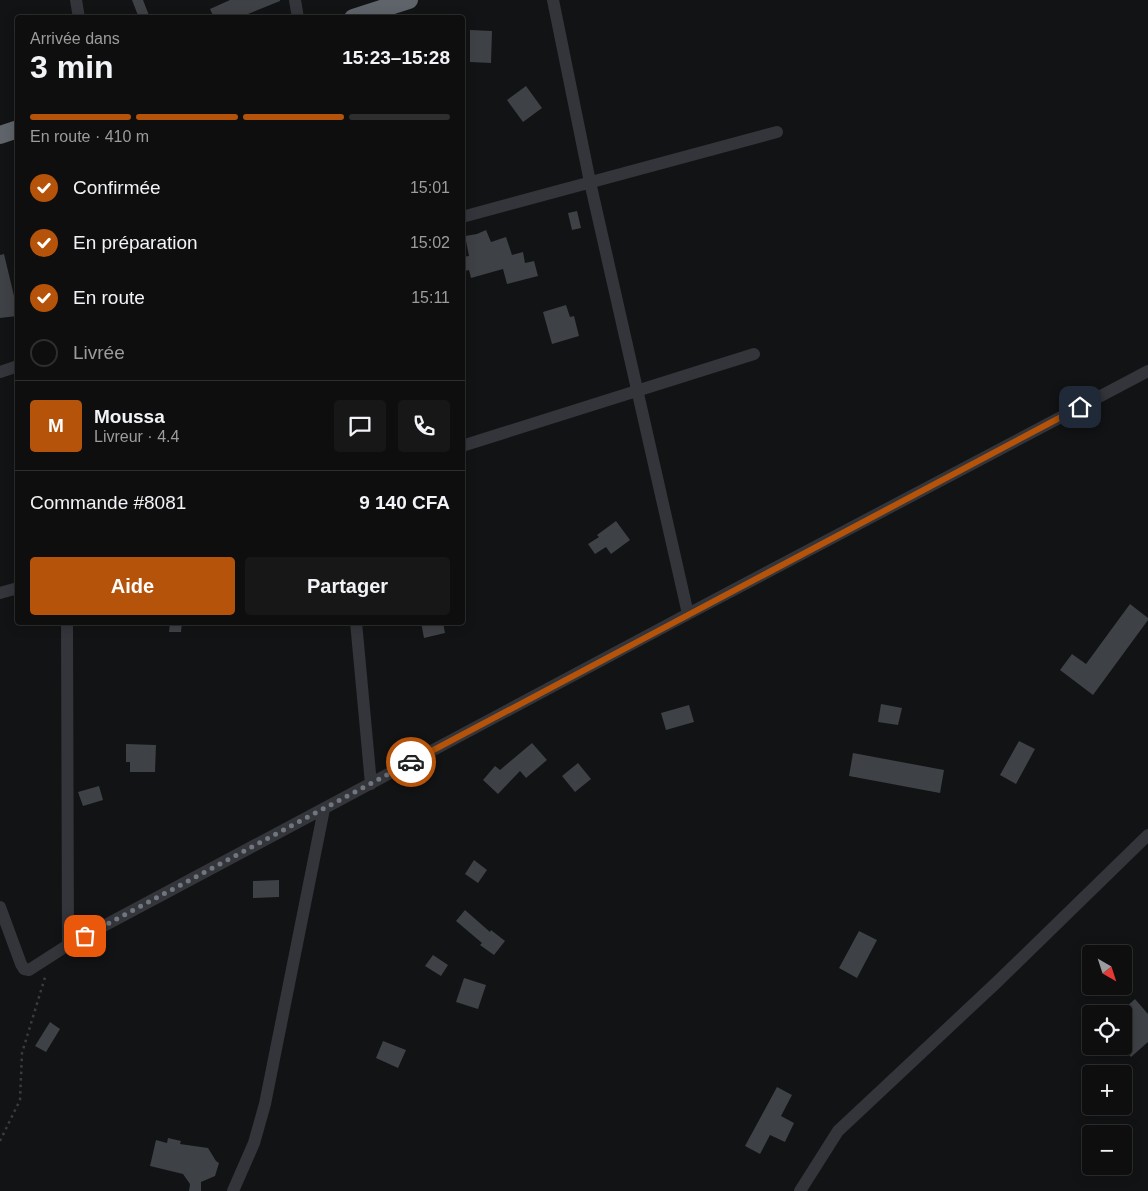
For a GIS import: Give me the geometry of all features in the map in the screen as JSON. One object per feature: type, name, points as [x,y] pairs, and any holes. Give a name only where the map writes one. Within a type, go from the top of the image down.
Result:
[{"type":"highway","points":[[362,15],[409,0]]},
{"type":"highway","points":[[0,135],[15,130]]},
{"type":"street","points":[[76,0],[78,15]]},
{"type":"street","points":[[295,0],[298,15]]},
{"type":"street","points":[[553,0],[590,182],[688,614]]},
{"type":"street","points":[[465,216],[777,132]]},
{"type":"street","points":[[465,445],[754,354]]},
{"type":"street","points":[[0,372],[15,367]]},
{"type":"street","points":[[0,907],[24,969],[32,968],[68,945],[1148,371]]},
{"type":"street","points":[[0,593],[15,589]]},
{"type":"street","points":[[67,625],[68,945]]},
{"type":"street","points":[[356,625],[370,784]]},
{"type":"street","points":[[233,1191],[254,1143],[265,1104],[324,809]]},
{"type":"street","points":[[800,1191],[838,1131],[996,983],[1148,835]]},
{"type":"path","points":[[0,1141],[20,1100],[22,1053],[45,975],[51,968]]},
{"type":"building","points":[[132,0],[143,0],[149,15],[138,15]]},
{"type":"building","points":[[230,0],[280,0],[245,15],[213,15],[210,9]]},
{"type":"building","points":[[470,30],[492,31],[491,63],[470,62]]},
{"type":"building","points":[[526,86],[542,108],[523,122],[507,100]]},
{"type":"building","points":[[577,211],[581,228],[572,230],[568,213]]},
{"type":"building","points":[[486,230],[491,242],[506,237],[512,255],[523,252],[525,263],[534,261],[538,276],[507,284],[503,269],[471,278],[469,270],[465,271],[465,257],[469,256],[465,236]]},
{"type":"building","points":[[4,254],[15,300],[15,316],[0,318],[0,255]]},
{"type":"building","points":[[566,305],[570,317],[574,316],[579,336],[552,344],[543,312]]},
{"type":"building","points":[[616,521],[630,540],[611,554],[606,547],[595,554],[588,544],[599,537],[597,535]]},
{"type":"building","points":[[1130,604],[1148,620],[1093,695],[1060,670],[1072,654],[1086,664]]},
{"type":"building","points":[[170,625],[182,625],[181,632],[169,632]]},
{"type":"building","points":[[422,625],[444,625],[445,633],[424,638]]},
{"type":"building","points":[[881,704],[902,708],[898,725],[878,722]]},
{"type":"building","points":[[689,705],[694,722],[666,730],[661,713]]},
{"type":"building","points":[[1019,741],[1035,749],[1016,784],[1000,775]]},
{"type":"building","points":[[532,743],[547,760],[526,778],[520,771],[498,794],[483,780],[495,766],[500,770]]},
{"type":"building","points":[[126,744],[156,745],[155,772],[130,772],[130,762],[126,762]]},
{"type":"building","points":[[853,753],[944,770],[940,793],[849,776]]},
{"type":"building","points":[[578,763],[591,779],[575,792],[562,776]]},
{"type":"building","points":[[99,786],[103,800],[83,806],[78,792]]},
{"type":"building","points":[[474,860],[487,870],[478,883],[465,874]]},
{"type":"building","points":[[279,880],[279,897],[253,898],[253,881]]},
{"type":"building","points":[[465,910],[490,932],[491,930],[505,941],[494,955],[480,945],[482,943],[456,921]]},
{"type":"building","points":[[859,931],[877,940],[857,978],[839,968]]},
{"type":"building","points":[[433,955],[448,965],[441,976],[425,966]]},
{"type":"building","points":[[464,978],[486,985],[478,1009],[456,1002]]},
{"type":"building","points":[[1135,999],[1148,1014],[1148,1042],[1131,1057],[1129,1055],[1132,1055],[1132,1005],[1128,1005]]},
{"type":"building","points":[[50,1022],[60,1029],[46,1052],[35,1046]]},
{"type":"building","points":[[383,1041],[406,1050],[398,1068],[376,1058]]},
{"type":"building","points":[[777,1087],[792,1095],[781,1116],[794,1123],[785,1142],[770,1135],[760,1154],[745,1146]]},
{"type":"building","points":[[168,1138],[181,1141],[180,1144],[208,1148],[219,1163],[215,1176],[201,1182],[201,1191],[189,1191],[190,1184],[183,1174],[150,1166],[156,1140],[167,1143]]},
{"type":"way so far","points":[[85,936],[411,762]]},
{"type":"route","points":[[411,762],[1080,407]]}]
